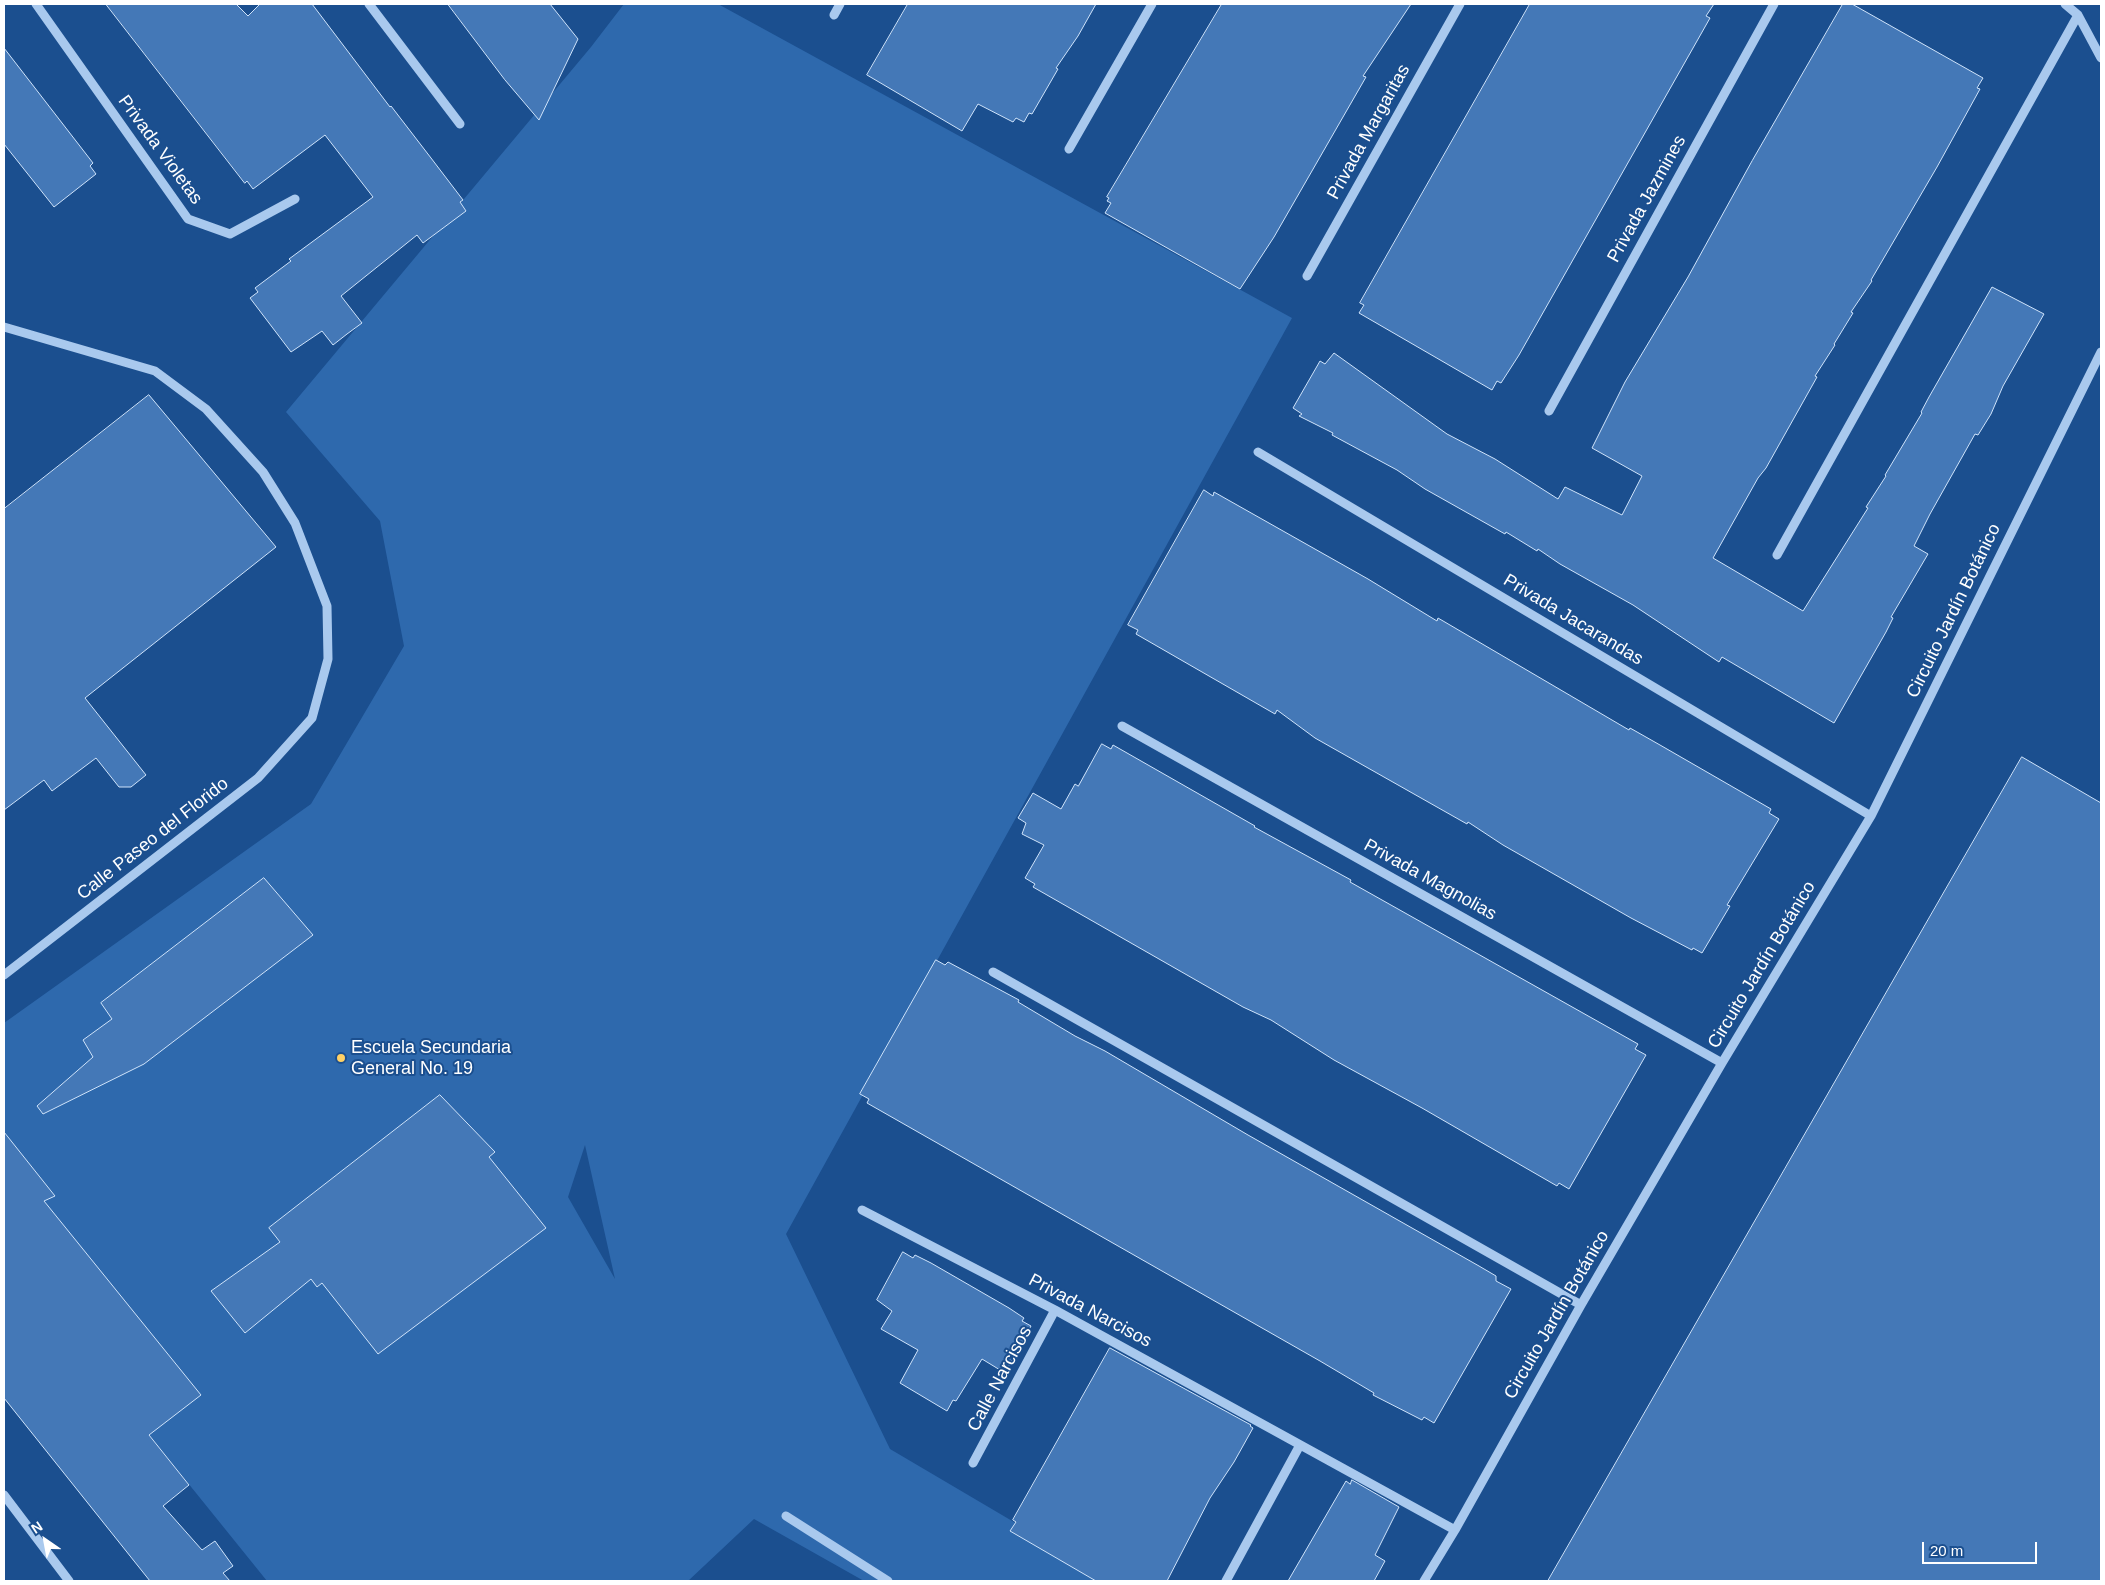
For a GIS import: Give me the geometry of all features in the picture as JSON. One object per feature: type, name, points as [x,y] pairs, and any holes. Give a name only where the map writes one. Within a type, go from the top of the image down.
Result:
[{"type":"street","name":"Privada Violetas","points":[[36,4],[188,219],[230,234],[296,199]]},
{"type":"street","points":[[369,4],[460,124]]},
{"type":"street","points":[[834,15],[840,4]]},
{"type":"street","points":[[1069,149],[1152,4]]},
{"type":"street","name":"Privada Margaritas","points":[[1307,276],[1460,4]]},
{"type":"street","name":"Privada Jazmines","points":[[1548,411],[1774,4]]},
{"type":"street","points":[[2064,4],[2078,15],[2101,58]]},
{"type":"street","points":[[1777,555],[2078,15]]},
{"type":"street","name":"Calle Paseo del Florido","points":[[4,327],[155,371],[206,409],[263,472],[295,523],[327,606],[328,659],[312,718],[258,778],[4,975]]},
{"type":"street","name":"Circuito Jardín Botánico","points":[[1424,1581],[1455,1530],[1581,1305],[1722,1063],[1870,816],[2101,352]]},
{"type":"street","name":"Privada Jacarandas","points":[[1258,452],[1870,816]]},
{"type":"street","name":"Privada Magnolias","points":[[1122,726],[1722,1063]]},
{"type":"street","points":[[993,972],[1581,1305]]},
{"type":"street","name":"Privada Narcisos","points":[[862,1210],[1055,1310],[1455,1530]]},
{"type":"street","name":"Calle Narcisos","points":[[973,1463],[1055,1310]]},
{"type":"street","points":[[1226,1581],[1300,1445]]},
{"type":"street","points":[[4,1495],[69,1581]]},
{"type":"street","points":[[786,1516],[888,1581]]},
{"type":"shaded area","points":[[624,4],[718,4],[1292,318],[786,1234],[890,1449],[1114,1581],[864,1581],[754,1519],[688,1581],[267,1581],[4,1255],[4,1023],[311,804],[404,646],[380,521],[286,412],[591,47]],"holes":[[[585,1145],[615,1279],[568,1197]]]},
{"type":"building","points":[[106,4],[236,4],[248,16],[260,4],[312,4],[463,200],[460,202],[466,211],[423,243],[417,235],[341,296],[362,323],[333,345],[322,331],[291,352],[250,298],[258,292],[255,288],[291,261],[289,259],[373,197],[325,135],[253,189],[247,181],[245,183]]},
{"type":"building","points":[[448,4],[550,4],[578,39],[539,120],[505,80]]},
{"type":"building","points":[[908,4],[1096,4],[1078,36],[1056,68],[1058,69],[1032,114],[1029,113],[1024,122],[1016,118],[1013,122],[978,104],[962,131],[867,75]]},
{"type":"building","points":[[1222,4],[1411,4],[1363,76],[1366,77],[1274,237],[1240,289],[1105,213],[1111,203],[1107,201],[1109,198],[1107,197]]},
{"type":"building","points":[[1530,4],[1714,4],[1706,16],[1710,18],[1519,355],[1501,383],[1497,381],[1492,390],[1359,313],[1364,305],[1360,303]]},
{"type":"building","points":[[1843,4],[1852,4],[1983,78],[1977,88],[1980,89],[1937,167],[1872,281],[1851,312],[1853,313],[1815,376],[1817,377],[1713,558],[1803,611],[1868,508],[1866,507],[1886,476],[1992,287],[2044,314],[2003,386],[1991,414],[1978,435],[1975,434],[1930,514],[1914,546],[1928,554],[1891,617],[1893,618],[1886,632],[1834,723],[1722,657],[1719,662],[1633,605],[1560,564],[1538,549],[1537,551],[1506,532],[1505,534],[1425,489],[1397,470],[1332,435],[1333,433],[1299,416],[1302,414],[1293,408],[1320,361],[1325,364],[1334,353],[1447,434],[1495,459],[1558,499],[1565,487],[1622,515],[1642,476],[1592,448],[1625,382],[1688,277],[1752,161]]},
{"type":"building","points":[[4,48],[93,163],[90,166],[96,174],[54,207],[4,144]]},
{"type":"building","points":[[149,395],[276,547],[85,698],[146,775],[131,787],[119,787],[96,758],[52,791],[44,780],[4,810],[4,509]]},
{"type":"building","points":[[1204,490],[1213,496],[1214,492],[1368,579],[1437,621],[1438,618],[1629,730],[1630,728],[1771,809],[1769,813],[1779,819],[1727,905],[1730,906],[1702,953],[1693,948],[1692,950],[1631,918],[1503,845],[1468,822],[1467,824],[1315,738],[1277,710],[1275,714],[1136,634],[1138,630],[1128,625]]},
{"type":"building","points":[[1102,744],[1111,749],[1113,745],[1254,827],[1351,880],[1350,882],[1638,1044],[1635,1049],[1646,1055],[1569,1189],[1559,1183],[1557,1186],[1334,1060],[1271,1020],[1243,1007],[1033,887],[1035,884],[1025,878],[1044,845],[1022,834],[1026,823],[1018,818],[1033,793],[1061,809],[1075,784],[1078,786]]},
{"type":"building","points":[[2022,757],[2101,803],[2101,1581],[1548,1581]]},
{"type":"building","points":[[264,878],[313,935],[144,1064],[43,1114],[37,1106],[93,1057],[83,1040],[112,1019],[101,1003]]},
{"type":"building","points":[[936,960],[945,965],[948,962],[1019,1000],[1018,1002],[1075,1036],[1105,1051],[1248,1135],[1479,1266],[1496,1276],[1496,1281],[1511,1289],[1434,1423],[1424,1417],[1422,1420],[1373,1395],[1374,1393],[1320,1361],[867,1103],[869,1099],[860,1094]]},
{"type":"building","points":[[440,1095],[495,1152],[489,1157],[546,1228],[378,1354],[322,1283],[317,1287],[311,1279],[245,1333],[211,1291],[280,1242],[269,1228]]},
{"type":"building","points":[[4,1132],[55,1196],[44,1201],[201,1395],[149,1435],[189,1485],[163,1506],[202,1550],[215,1541],[233,1566],[223,1573],[230,1581],[150,1581],[4,1398]]},
{"type":"building","points":[[903,1252],[913,1258],[915,1255],[931,1263],[1009,1308],[1024,1318],[1022,1321],[1031,1326],[1005,1373],[982,1359],[956,1401],[953,1400],[947,1411],[900,1383],[918,1350],[881,1329],[892,1311],[877,1300]]},
{"type":"building","points":[[1110,1348],[1251,1425],[1253,1428],[1234,1462],[1210,1498],[1167,1581],[1096,1581],[1010,1531],[1016,1522],[1013,1520]]},
{"type":"building","points":[[1352,1480],[1399,1507],[1375,1555],[1385,1561],[1374,1581],[1288,1581],[1346,1481],[1350,1484]]},
{"type":"place","name":"Escuela Secundaria General No. 19","points":[[341,1058]]}]
